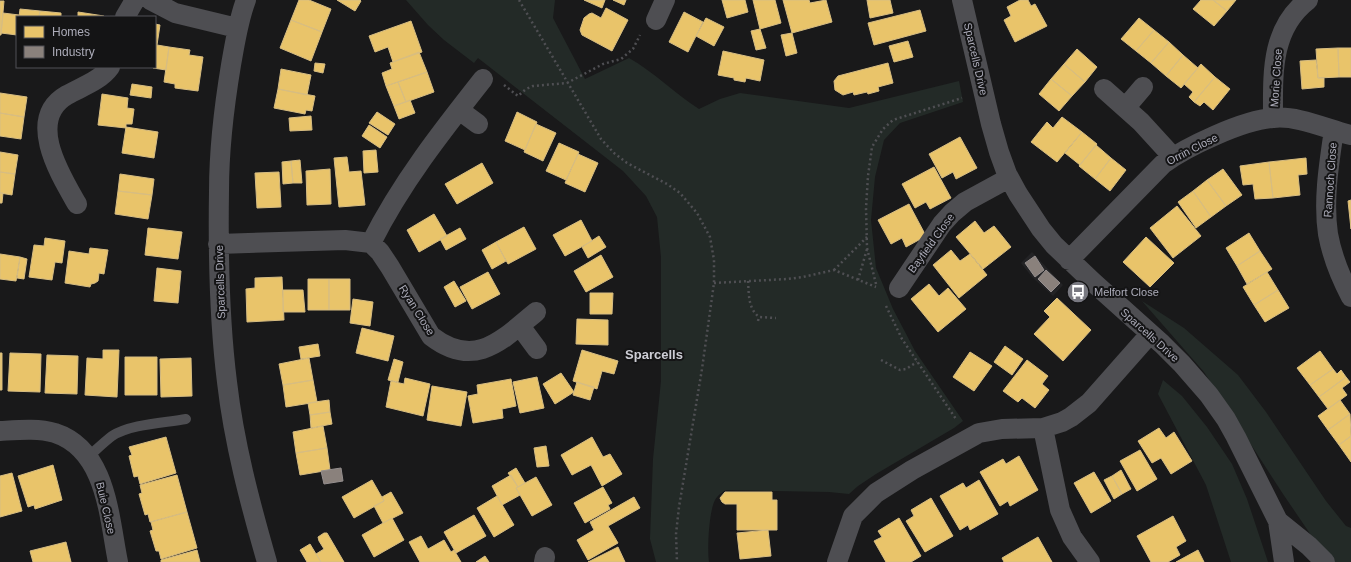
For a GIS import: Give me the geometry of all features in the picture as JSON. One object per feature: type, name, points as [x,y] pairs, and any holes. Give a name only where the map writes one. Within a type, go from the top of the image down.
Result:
[{"type":"street","points":[[126,16],[135,0]]},
{"type":"street","points":[[150,0],[175,13],[237,28]]},
{"type":"street","name":"Sparcells Drive","points":[[246,0],[237,28],[221,128],[218,244],[219,284],[227,383],[240,462],[267,562]]},
{"type":"street","points":[[656,20],[665,0]]},
{"type":"street","name":"Sparcells Drive","points":[[962,0],[991,124],[999,152],[1009,178],[1041,229],[1069,260],[1182,364],[1196,379],[1226,419],[1278,521],[1284,562]]},
{"type":"street","name":"Morie Close","points":[[1273,118],[1273,79],[1277,46],[1286,23],[1308,0]]},
{"type":"street","points":[[78,204],[59,171],[53,156],[47,131],[49,114],[58,101],[99,77],[109,68]]},
{"type":"street","points":[[218,244],[338,240],[371,243],[395,198],[483,79]]},
{"type":"street","points":[[1126,107],[1143,87]]},
{"type":"street","points":[[1104,89],[1126,107],[1173,157]]},
{"type":"street","points":[[459,110],[478,124]]},
{"type":"street","name":"Orrin Close","points":[[1069,260],[1153,173],[1173,157],[1238,127],[1273,118],[1305,122],[1342,132]]},
{"type":"street","name":"Rannoch Close","points":[[1342,132],[1328,171],[1328,234],[1339,270],[1351,297]]},
{"type":"street","name":"Bayfield Close","points":[[899,288],[942,224],[952,213],[965,202],[1009,178]]},
{"type":"street","name":"Ryan Close","points":[[371,243],[387,262],[431,336],[441,344],[463,351],[484,349],[493,346],[536,312]]},
{"type":"street","points":[[520,326],[537,349]]},
{"type":"street","points":[[837,562],[853,516],[876,493],[912,470],[979,433],[1002,429],[1043,428],[1072,417],[1089,403],[1150,334]]},
{"type":"street","points":[[1043,428],[1063,519],[1072,537],[1090,562]]},
{"type":"street","name":"Buie Close","points":[[0,431],[39,430],[56,434],[75,445],[88,457],[94,466],[103,489],[118,562]]},
{"type":"street","name":"Sparcells Drive","points":[[1278,521],[1309,546],[1325,562]]},
{"type":"lane","points":[[88,457],[112,436],[122,432],[186,419]]},
{"type":"path","points":[[520,0],[601,139],[614,153],[627,163],[667,184],[680,193],[697,213],[710,238],[714,260],[714,284],[678,507],[676,562]]},
{"type":"path","points":[[483,79],[488,72],[518,96],[526,89],[533,86],[568,83],[603,64],[622,59],[628,54],[645,29],[656,20]]},
{"type":"path","points":[[714,284],[803,277],[834,270],[867,237]]},
{"type":"path","points":[[858,280],[867,248]]},
{"type":"path","points":[[834,270],[877,288]]},
{"type":"path","points":[[748,282],[749,301],[752,309],[759,317],[776,318]]},
{"type":"path","points":[[758,321],[759,317]]},
{"type":"path","points":[[881,360],[900,370],[906,369],[917,362]]},
{"type":"shaded area","points":[[406,0],[555,0],[553,18],[585,79],[629,58],[699,109],[720,99],[740,93],[849,108],[959,81],[963,102],[900,123],[884,140],[875,177],[871,220],[876,268],[893,309],[915,351],[963,421],[954,428],[876,474],[849,494],[829,492],[726,490],[717,497],[711,512],[708,548],[709,562],[656,562],[650,539],[653,459],[661,381],[661,257],[657,217],[646,196],[623,171],[478,58],[474,63],[444,40],[428,25]]},
{"type":"shaded area","points":[[1032,252],[1063,285],[1053,296],[1032,277],[1021,263]]},
{"type":"shaded area","points":[[1142,301],[1184,328],[1238,375],[1266,412],[1326,501],[1346,526],[1351,528],[1351,562],[1333,562],[1315,541],[1204,372]]},
{"type":"shaded area","points":[[1163,380],[1182,396],[1207,427],[1232,464],[1247,499],[1268,562],[1231,562],[1206,485],[1158,394]]},
{"type":"building: Homes","points":[[299,0],[309,0],[331,9],[322,32],[291,20]]},
{"type":"building: Homes","points":[[337,0],[360,0],[361,1],[355,11]]},
{"type":"building: Homes","points":[[584,0],[605,0],[602,8]]},
{"type":"building: Homes","points":[[613,0],[626,0],[624,5]]},
{"type":"building: Homes","points":[[722,0],[745,0],[748,12],[727,18]]},
{"type":"building: Homes","points":[[753,0],[775,0],[781,23],[760,29]]},
{"type":"building: Homes","points":[[783,0],[809,0],[810,3],[826,0],[832,22],[792,33]]},
{"type":"building: Homes","points":[[867,0],[890,0],[893,13],[870,18]]},
{"type":"building: Homes","points":[[1020,0],[1028,0],[1031,6],[1035,4],[1047,26],[1015,42],[1004,20],[1011,16],[1007,7]]},
{"type":"building: Homes","points":[[1201,0],[1213,0],[1227,11],[1214,26],[1193,9]]},
{"type":"building: Homes","points":[[1213,0],[1236,0],[1227,11]]},
{"type":"building: Homes","points":[[0,1],[4,1],[1,35],[0,35]]},
{"type":"building: Homes","points":[[606,8],[628,20],[612,51],[582,35],[580,30],[584,18],[592,13],[601,18]]},
{"type":"building: Homes","points":[[20,9],[40,11],[39,16],[19,16]]},
{"type":"building: Homes","points":[[920,10],[926,31],[874,45],[868,23]]},
{"type":"building: Homes","points":[[40,11],[61,13],[61,16],[39,16]]},
{"type":"building: Homes","points":[[78,12],[104,16],[78,16]]},
{"type":"building: Homes","points":[[684,12],[703,22],[688,52],[669,42]]},
{"type":"building: Homes","points":[[3,13],[19,15],[16,16],[16,35],[1,33]]},
{"type":"building: Homes","points":[[706,18],[724,27],[714,46],[696,36]]},
{"type":"building: Homes","points":[[1139,18],[1154,30],[1136,51],[1121,39]]},
{"type":"building: Homes","points":[[291,20],[322,32],[311,61],[280,48]]},
{"type":"building: Homes","points":[[411,21],[422,52],[393,62],[388,47],[375,52],[369,36]]},
{"type":"building: Homes","points":[[156,24],[160,25],[157,45],[169,47],[166,70],[153,68],[156,68]]},
{"type":"building: Homes","points":[[760,29],[766,48],[756,50],[751,31]]},
{"type":"building: Homes","points":[[1154,30],[1169,42],[1151,63],[1136,51]]},
{"type":"building: Homes","points":[[792,33],[797,53],[786,56],[781,35]]},
{"type":"building: Homes","points":[[908,41],[913,57],[894,62],[889,46]]},
{"type":"building: Homes","points":[[1169,42],[1183,55],[1166,76],[1151,63]]},
{"type":"building: Homes","points":[[169,47],[190,50],[189,55],[203,57],[198,91],[175,88],[175,84],[164,82]]},
{"type":"building: Homes","points":[[1338,48],[1339,77],[1318,78],[1316,49]]},
{"type":"building: Homes","points":[[1338,48],[1351,48],[1351,77],[1339,77]]},
{"type":"building: Homes","points":[[1077,49],[1097,67],[1085,82],[1064,64]]},
{"type":"building: Homes","points":[[723,51],[764,60],[760,81],[746,78],[745,82],[718,75]]},
{"type":"building: Homes","points":[[419,52],[427,72],[386,86],[382,73],[392,69],[390,63]]},
{"type":"building: Homes","points":[[1183,55],[1198,68],[1181,88],[1166,76]]},
{"type":"building: Homes","points":[[1316,60],[1318,78],[1324,78],[1324,87],[1302,89],[1300,61]]},
{"type":"building: Homes","points":[[315,63],[325,64],[323,73],[314,71]]},
{"type":"building: Homes","points":[[888,63],[893,83],[878,87],[879,91],[868,94],[867,92],[854,95],[853,92],[843,95],[835,90],[834,81],[838,76]]},
{"type":"building: Homes","points":[[1064,64],[1085,82],[1072,96],[1051,79]]},
{"type":"building: Homes","points":[[1201,64],[1215,77],[1194,102],[1189,97],[1193,92],[1184,84]]},
{"type":"building: Homes","points":[[281,69],[311,75],[307,95],[278,89]]},
{"type":"building: Homes","points":[[427,72],[434,92],[406,102],[398,82]]},
{"type":"building: Homes","points":[[1215,77],[1230,89],[1213,110],[1204,102],[1200,106],[1194,102]]},
{"type":"building: Homes","points":[[1051,79],[1072,96],[1059,111],[1039,94]]},
{"type":"building: Homes","points":[[398,82],[406,102],[394,106],[386,86]]},
{"type":"building: Homes","points":[[132,84],[152,87],[151,98],[130,95]]},
{"type":"building: Homes","points":[[278,89],[315,96],[312,111],[306,110],[305,114],[274,108]]},
{"type":"building: Homes","points":[[0,93],[27,97],[24,117],[0,113]]},
{"type":"building: Homes","points":[[102,94],[128,98],[127,108],[134,109],[132,124],[126,124],[126,128],[98,125]]},
{"type":"building: Homes","points":[[410,100],[415,113],[399,119],[394,106]]},
{"type":"building: Homes","points":[[377,112],[395,124],[388,135],[369,123]]},
{"type":"building: Homes","points":[[517,112],[537,122],[525,150],[505,141]]},
{"type":"building: Homes","points":[[0,113],[24,117],[21,139],[0,136]]},
{"type":"building: Homes","points":[[311,116],[312,130],[290,131],[289,118]]},
{"type":"building: Homes","points":[[1062,117],[1082,132],[1057,162],[1031,142],[1047,122],[1053,128]]},
{"type":"building: Homes","points":[[536,124],[556,133],[543,161],[524,152]]},
{"type":"building: Homes","points":[[369,125],[387,137],[380,148],[362,136]]},
{"type":"building: Homes","points":[[126,127],[158,132],[154,158],[122,153]]},
{"type":"building: Homes","points":[[1082,132],[1097,144],[1080,165],[1065,153]]},
{"type":"building: Homes","points":[[960,137],[977,168],[956,179],[953,172],[942,178],[929,154]]},
{"type":"building: Homes","points":[[559,143],[579,152],[566,180],[546,171]]},
{"type":"building: Homes","points":[[1096,145],[1111,158],[1095,179],[1079,166]]},
{"type":"building: Homes","points":[[376,150],[378,172],[364,173],[363,151]]},
{"type":"building: Homes","points":[[0,152],[18,155],[15,174],[0,172]]},
{"type":"building: Homes","points":[[578,154],[598,163],[585,192],[565,183]]},
{"type":"building: Homes","points":[[347,157],[349,172],[361,171],[365,205],[339,207],[334,158]]},
{"type":"building: Homes","points":[[1111,158],[1126,170],[1110,191],[1095,179]]},
{"type":"building: Homes","points":[[1306,158],[1307,174],[1298,175],[1300,195],[1273,198],[1269,162]]},
{"type":"building: Homes","points":[[300,160],[302,183],[293,183],[291,161]]},
{"type":"building: Homes","points":[[291,161],[293,183],[283,184],[282,162]]},
{"type":"building: Homes","points":[[1269,162],[1273,198],[1255,199],[1253,184],[1243,185],[1240,166]]},
{"type":"building: Homes","points":[[482,163],[493,183],[457,204],[445,184]]},
{"type":"building: Homes","points":[[934,167],[951,198],[930,209],[926,202],[915,208],[902,184]]},
{"type":"building: Homes","points":[[330,169],[331,204],[307,205],[306,171]]},
{"type":"building: Homes","points":[[1223,169],[1242,195],[1226,206],[1207,180]]},
{"type":"building: Homes","points":[[0,172],[15,174],[12,195],[0,193]]},
{"type":"building: Homes","points":[[279,172],[281,207],[257,208],[255,173]]},
{"type":"building: Homes","points":[[120,174],[154,179],[152,195],[118,191]]},
{"type":"building: Homes","points":[[1207,180],[1226,206],[1211,217],[1193,191]]},
{"type":"building: Homes","points":[[118,191],[152,195],[148,219],[115,214]]},
{"type":"building: Homes","points":[[1193,191],[1211,217],[1196,228],[1178,202]]},
{"type":"building: Homes","points":[[0,193],[3,193],[2,203],[0,203]]},
{"type":"building: Homes","points":[[1351,200],[1351,229],[1348,201]]},
{"type":"building: Homes","points":[[909,204],[926,236],[906,247],[902,238],[891,244],[878,220]]},
{"type":"building: Homes","points":[[1177,206],[1201,236],[1173,258],[1150,228]]},
{"type":"building: Homes","points":[[434,214],[447,236],[419,252],[407,230]]},
{"type":"building: Homes","points":[[581,220],[592,241],[565,256],[553,235]]},
{"type":"building: Homes","points":[[975,221],[984,233],[994,226],[1011,247],[983,269],[956,237]]},
{"type":"building: Homes","points":[[524,227],[536,249],[508,264],[496,242]]},
{"type":"building: Homes","points":[[148,228],[182,232],[178,259],[145,255]]},
{"type":"building: Homes","points":[[460,228],[466,239],[446,250],[440,239]]},
{"type":"building: Homes","points":[[1249,233],[1260,251],[1237,266],[1226,248]]},
{"type":"building: Homes","points":[[599,236],[606,247],[588,258],[582,247]]},
{"type":"building: Homes","points":[[1146,237],[1174,263],[1150,287],[1123,262]]},
{"type":"building: Homes","points":[[45,238],[65,241],[62,263],[55,262],[52,280],[29,277],[34,245],[44,246]]},
{"type":"building: Homes","points":[[496,242],[506,261],[492,269],[482,250]]},
{"type":"building: Homes","points":[[90,248],[108,250],[104,274],[99,273],[98,281],[91,284],[90,287],[65,283],[69,251],[89,254]]},
{"type":"building: Homes","points":[[951,250],[960,261],[970,254],[987,275],[959,298],[933,265]]},
{"type":"building: Homes","points":[[1260,251],[1272,269],[1247,284],[1237,266]]},
{"type":"building: Homes","points":[[0,254],[20,257],[16,281],[0,279]]},
{"type":"building: Homes","points":[[601,255],[613,277],[586,292],[574,271]]},
{"type":"building: Homes","points":[[20,257],[27,259],[24,279],[17,278]]},
{"type":"building: Homes","points":[[157,268],[181,271],[178,303],[154,301]]},
{"type":"building: Homes","points":[[488,272],[500,294],[472,309],[460,287]]},
{"type":"building: Homes","points":[[1267,272],[1278,290],[1254,305],[1243,287]]},
{"type":"building: Homes","points":[[282,277],[284,320],[247,322],[246,289],[255,288],[255,278]]},
{"type":"building: Homes","points":[[308,279],[329,279],[329,310],[308,310]]},
{"type":"building: Homes","points":[[329,279],[350,279],[350,310],[329,310]]},
{"type":"building: Homes","points":[[454,281],[466,301],[455,307],[444,287]]},
{"type":"building: Homes","points":[[929,284],[939,296],[948,288],[966,309],[938,332],[911,299]]},
{"type":"building: Homes","points":[[283,290],[303,290],[305,312],[283,312]]},
{"type":"building: Homes","points":[[1278,290],[1289,308],[1265,322],[1254,305]]},
{"type":"building: Homes","points":[[590,293],[613,293],[612,314],[590,314]]},
{"type":"building: Homes","points":[[1057,298],[1091,330],[1063,361],[1034,334],[1050,317],[1044,311]]},
{"type":"building: Homes","points":[[353,299],[373,302],[370,326],[350,323]]},
{"type":"building: Homes","points":[[577,319],[608,320],[608,345],[576,344]]},
{"type":"building: Homes","points":[[362,328],[394,336],[388,361],[356,353]]},
{"type":"building: Homes","points":[[318,344],[320,356],[301,359],[299,347]]},
{"type":"building: Homes","points":[[1005,346],[1023,359],[1012,375],[994,362]]},
{"type":"building: Homes","points":[[103,350],[119,350],[117,397],[85,395],[87,358],[103,359]]},
{"type":"building: Homes","points":[[582,350],[618,361],[614,374],[602,371],[597,389],[573,381]]},
{"type":"building: Homes","points":[[1320,351],[1333,369],[1310,385],[1297,368]]},
{"type":"building: Homes","points":[[970,352],[992,366],[974,391],[953,377]]},
{"type":"building: Homes","points":[[0,353],[2,353],[2,390],[0,390]]},
{"type":"building: Homes","points":[[10,353],[41,354],[40,392],[8,391]]},
{"type":"building: Homes","points":[[47,355],[78,356],[77,394],[45,393]]},
{"type":"building: Homes","points":[[125,357],[157,357],[157,395],[125,395]]},
{"type":"building: Homes","points":[[191,358],[192,396],[161,397],[160,359]]},
{"type":"building: Homes","points":[[309,358],[313,380],[283,385],[279,364]]},
{"type":"building: Homes","points":[[394,359],[403,362],[398,382],[388,380]]},
{"type":"building: Homes","points":[[1027,360],[1048,376],[1042,384],[1049,390],[1035,408],[1022,398],[1018,402],[1003,391]]},
{"type":"building: Homes","points":[[1333,369],[1337,374],[1341,370],[1346,377],[1319,397],[1310,385]]},
{"type":"building: Homes","points":[[561,373],[574,392],[555,404],[543,384]]},
{"type":"building: Homes","points":[[537,377],[544,408],[520,413],[513,382]]},
{"type":"building: Homes","points":[[1346,377],[1350,382],[1342,388],[1347,395],[1328,409],[1319,397]]},
{"type":"building: Homes","points":[[405,378],[430,384],[423,416],[386,407],[391,381],[404,384]]},
{"type":"building: Homes","points":[[511,379],[516,406],[502,409],[503,418],[473,423],[468,396],[478,394],[477,385]]},
{"type":"building: Homes","points":[[313,380],[317,402],[286,407],[283,385]]},
{"type":"building: Homes","points":[[577,382],[594,387],[590,400],[573,395]]},
{"type":"building: Homes","points":[[432,386],[467,392],[461,426],[427,420]]},
{"type":"building: Homes","points":[[329,400],[330,412],[310,415],[308,403]]},
{"type":"building: Homes","points":[[1340,400],[1350,414],[1328,430],[1318,416]]},
{"type":"building: Homes","points":[[330,412],[332,424],[311,428],[310,415]]},
{"type":"building: Homes","points":[[1350,414],[1351,436],[1339,445],[1328,430]]},
{"type":"building: Homes","points":[[323,426],[327,448],[296,453],[293,432]]},
{"type":"building: Homes","points":[[1159,428],[1166,438],[1174,432],[1192,461],[1171,474],[1161,458],[1152,463],[1138,441]]},
{"type":"building: Homes","points":[[1351,436],[1351,462],[1339,445]]},
{"type":"building: Homes","points":[[166,437],[176,473],[140,484],[138,476],[134,477],[129,456],[132,455],[129,447]]},
{"type":"building: Homes","points":[[592,437],[603,457],[610,454],[622,474],[602,486],[591,465],[572,475],[561,455]]},
{"type":"building: Homes","points":[[546,446],[549,466],[537,467],[534,448]]},
{"type":"building: Homes","points":[[327,448],[330,470],[300,475],[296,453]]},
{"type":"building: Homes","points":[[1140,450],[1157,479],[1137,491],[1120,461]]},
{"type":"building: Homes","points":[[1019,456],[1038,490],[1010,506],[1008,501],[1000,506],[980,472],[1003,459],[1006,464]]},
{"type":"building: Homes","points":[[53,465],[62,500],[35,509],[34,505],[28,507],[18,476]]},
{"type":"building: Homes","points":[[516,468],[525,483],[518,487],[508,473]]},
{"type":"building: Homes","points":[[1121,470],[1131,489],[1122,494],[1112,476]]},
{"type":"building: Homes","points":[[1094,472],[1111,501],[1091,513],[1074,483]]},
{"type":"building: Homes","points":[[12,473],[22,511],[0,517],[0,476]]},
{"type":"building: Homes","points":[[177,475],[187,512],[150,522],[148,514],[145,515],[139,494],[142,493],[140,485]]},
{"type":"building: Homes","points":[[511,475],[518,487],[516,488],[520,495],[502,505],[492,486]]},
{"type":"building: Homes","points":[[1112,476],[1122,494],[1114,499],[1104,480]]},
{"type":"building: Homes","points":[[536,477],[552,505],[532,516],[516,488]]},
{"type":"building: Homes","points":[[372,480],[384,501],[354,518],[342,497]]},
{"type":"building: Homes","points":[[979,480],[998,514],[970,530],[968,525],[960,530],[940,496],[963,483],[966,488]]},
{"type":"building: Homes","points":[[603,487],[612,503],[608,505],[610,509],[585,523],[574,503]]},
{"type":"building: Homes","points":[[391,492],[403,513],[383,523],[374,506],[384,501],[382,497]]},
{"type":"building: Homes","points":[[725,492],[772,492],[772,500],[777,500],[777,530],[737,530],[737,504],[725,504],[722,502],[720,498]]},
{"type":"building: Homes","points":[[497,496],[514,525],[494,537],[477,508]]},
{"type":"building: Homes","points":[[634,497],[640,508],[608,526],[618,543],[588,560],[577,540],[594,530],[590,522]]},
{"type":"building: Homes","points":[[931,498],[953,536],[925,552],[906,521],[914,516],[911,510]]},
{"type":"building: Homes","points":[[187,512],[197,548],[161,559],[159,551],[156,551],[150,531],[153,530],[151,522]]},
{"type":"building: Homes","points":[[474,515],[486,536],[456,553],[444,532]]},
{"type":"building: Homes","points":[[1173,516],[1186,541],[1176,547],[1180,555],[1168,562],[1151,562],[1137,536]]},
{"type":"building: Homes","points":[[392,518],[404,540],[374,557],[362,535]]},
{"type":"building: Homes","points":[[899,518],[921,556],[911,562],[886,562],[874,541],[882,537],[878,531]]},
{"type":"building: Homes","points":[[768,530],[771,556],[740,559],[737,533]]},
{"type":"building: Homes","points":[[324,533],[327,533],[344,562],[321,562],[316,554],[324,549],[318,537]]},
{"type":"building: Homes","points":[[421,536],[428,549],[444,540],[451,552],[454,550],[461,562],[420,562],[409,542]]},
{"type":"building: Homes","points":[[1038,537],[1052,562],[1004,562],[1002,558]]},
{"type":"building: Homes","points":[[66,542],[71,562],[33,562],[30,551]]},
{"type":"building: Homes","points":[[310,544],[321,562],[307,562],[300,550]]},
{"type":"building: Homes","points":[[618,547],[625,562],[588,562]]},
{"type":"building: Homes","points":[[197,550],[200,562],[161,562],[161,560]]},
{"type":"building: Homes","points":[[1198,550],[1204,562],[1176,562]]},
{"type":"building: Homes","points":[[485,556],[489,562],[476,562]]},
{"type":"building: Industry","points":[[1035,256],[1044,270],[1035,277],[1025,263]]},
{"type":"building: Industry","points":[[1046,270],[1060,283],[1051,292],[1038,279]]},
{"type":"building: Industry","points":[[341,468],[343,481],[324,484],[321,471]]},
{"type":"place","name":"Melfort Close","points":[[1078,292]]},
{"type":"district","name":"Sparcells","points":[[654,354]]}]
